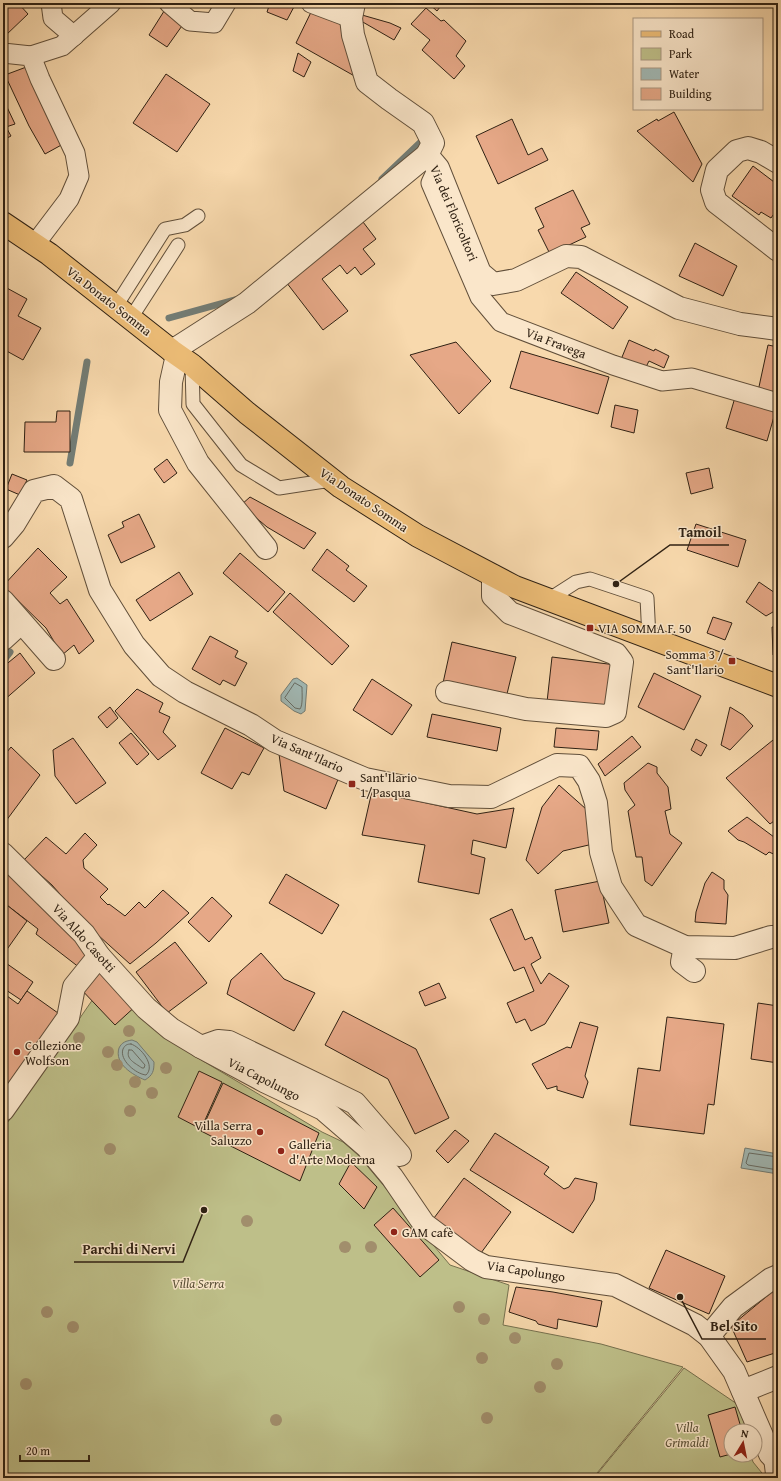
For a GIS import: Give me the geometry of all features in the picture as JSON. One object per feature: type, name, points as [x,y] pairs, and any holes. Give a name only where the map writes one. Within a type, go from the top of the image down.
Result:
[{"type":"main road","name":"Via Donato Somma","points":[[3,223],[35,244],[123,312],[331,480],[418,536],[515,587],[778,686]]},
{"type":"street","points":[[51,3],[53,18],[74,36]]},
{"type":"street","points":[[3,53],[31,56],[62,46],[111,3]]},
{"type":"street","points":[[169,3],[190,22],[214,23],[226,3]]},
{"type":"street","points":[[311,3],[353,10],[354,35],[368,82],[389,99],[423,122],[433,143],[433,161]]},
{"type":"street","points":[[31,56],[40,79],[75,153],[79,176],[69,199],[35,244]]},
{"type":"street","points":[[778,162],[761,152],[748,148],[737,151],[717,170],[712,190],[716,202],[778,250]]},
{"type":"street","name":"Via dei Floricoltori","points":[[180,357],[247,303],[433,161],[480,273],[493,284],[516,280],[566,256],[581,258],[679,308],[740,324],[778,329]]},
{"type":"street","name":"Via Fravega","points":[[433,161],[431,183],[480,297],[501,322],[613,365],[662,381],[692,378],[778,403]]},
{"type":"street","points":[[180,357],[170,382],[170,410],[198,463],[266,548]]},
{"type":"street","name":"Via Sant'Ilario","points":[[3,537],[14,524],[34,491],[54,486],[71,500],[100,590],[134,645],[161,676],[185,692],[251,725],[275,741],[329,765],[366,779],[449,796],[491,797],[557,765],[579,766],[589,781],[596,803],[601,852],[611,887],[636,925],[685,947],[735,948],[771,937],[778,937]]},
{"type":"street","points":[[447,692],[526,709],[606,716],[615,712],[622,662],[616,654],[510,613],[493,596],[493,576]]},
{"type":"street","points":[[3,601],[54,659]]},
{"type":"street","points":[[3,616],[14,628],[3,639]]},
{"type":"street","name":"Via Aldo Casotti","points":[[3,854],[84,934],[99,956],[146,1008]]},
{"type":"street","points":[[685,947],[682,962],[694,971]]},
{"type":"street","points":[[3,1110],[68,1018],[74,987],[99,956]]},
{"type":"street","name":"Via Capolungo","points":[[146,1008],[171,1029],[266,1082],[323,1109],[367,1147],[392,1177],[424,1224],[472,1260],[486,1267],[615,1285],[695,1325],[709,1336],[734,1371],[774,1458]]},
{"type":"street","name":"Via Capolungo","points":[[201,1046],[218,1041],[229,1042],[355,1103],[400,1155]]},
{"type":"street","points":[[709,1336],[733,1307],[778,1276]]},
{"type":"street","points":[[744,1391],[778,1376]]},
{"type":"lane","points":[[123,312],[165,229],[185,225],[198,216]]},
{"type":"lane","points":[[123,312],[178,245]]},
{"type":"lane","points":[[180,357],[193,404],[241,465],[279,488],[331,480]]},
{"type":"lane","points":[[548,600],[576,582],[590,579],[647,598],[649,638]]},
{"type":"lane","points":[[773,1478],[774,1458]]},
{"type":"green space","name":"Villa Serra","points":[[109,976],[193,1055],[322,1132],[343,1142],[358,1155],[450,1265],[509,1285],[503,1325],[601,1344],[683,1367],[593,1478],[3,1478],[3,1129]]},
{"type":"green space","name":"Villa Grimaldi","points":[[684,1368],[740,1406],[744,1423],[723,1423],[723,1463],[754,1463],[766,1478],[594,1478]]},
{"type":"water","points":[[297,678],[307,685],[305,711],[301,714],[294,711],[281,701],[281,695],[293,679]]},
{"type":"water","points":[[132,1040],[137,1042],[154,1062],[154,1068],[150,1076],[145,1080],[130,1072],[119,1059],[118,1054],[121,1044]]},
{"type":"water","points":[[745,1148],[778,1154],[778,1174],[741,1168]]},
{"type":"building","points":[[3,3],[18,3],[28,14],[5,36],[3,35]]},
{"type":"building","points":[[270,3],[296,3],[287,20],[267,12]]},
{"type":"building","points":[[428,3],[443,3],[437,11]]},
{"type":"building","points":[[314,6],[338,18],[362,72],[358,78],[296,43]]},
{"type":"building","points":[[166,8],[184,23],[167,47],[149,35]]},
{"type":"building","points":[[426,8],[441,21],[444,20],[466,41],[456,56],[465,66],[454,79],[422,50],[430,40],[411,24]]},
{"type":"building","points":[[362,15],[390,23],[401,28],[394,40],[361,21]]},
{"type":"building","points":[[298,53],[311,62],[304,77],[293,71]]},
{"type":"building","points":[[29,66],[65,143],[45,154],[29,126],[5,75]]},
{"type":"building","points":[[166,74],[210,104],[177,152],[133,123]]},
{"type":"building","points":[[6,105],[15,124],[6,127],[11,136],[3,140],[3,106]]},
{"type":"building","points":[[674,112],[702,164],[693,182],[637,131],[657,119],[658,121]]},
{"type":"building","points":[[512,119],[528,155],[542,148],[548,160],[498,184],[476,136]]},
{"type":"building","points":[[753,166],[778,185],[778,208],[771,218],[761,212],[759,215],[732,196]]},
{"type":"building","points":[[573,190],[590,224],[581,228],[586,237],[550,254],[538,230],[544,227],[535,208]]},
{"type":"building","points":[[360,218],[376,239],[363,249],[375,264],[361,275],[355,267],[347,274],[340,265],[322,279],[348,311],[323,330],[283,278]]},
{"type":"building","points":[[695,243],[737,266],[723,296],[679,276]]},
{"type":"building","points":[[576,272],[628,307],[613,329],[561,293]]},
{"type":"building","points":[[5,287],[27,299],[18,316],[41,328],[23,360],[3,349],[3,290]]},
{"type":"building","points":[[629,340],[654,351],[655,349],[669,356],[664,368],[649,361],[643,373],[620,362]]},
{"type":"building","points":[[456,342],[491,381],[459,414],[410,355]]},
{"type":"building","points":[[768,345],[778,347],[778,401],[757,396]]},
{"type":"building","points":[[521,351],[609,377],[598,414],[510,388]]},
{"type":"building","points":[[736,394],[777,406],[767,441],[726,428]]},
{"type":"building","points":[[615,405],[638,410],[634,433],[611,427]]},
{"type":"building","points":[[57,411],[70,411],[70,452],[24,452],[25,422],[56,422]]},
{"type":"building","points":[[167,459],[177,473],[164,483],[154,469]]},
{"type":"building","points":[[709,468],[713,488],[691,494],[686,473]]},
{"type":"building","points":[[12,474],[27,480],[20,495],[6,489]]},
{"type":"building","points":[[250,497],[316,533],[304,549],[267,527],[241,505]]},
{"type":"building","points":[[139,514],[155,547],[121,563],[108,535],[124,527],[122,522]]},
{"type":"building","points":[[696,524],[746,540],[738,567],[687,550]]},
{"type":"building","points":[[38,548],[67,577],[50,593],[60,604],[67,599],[94,641],[79,654],[74,645],[62,655],[46,628],[3,586]]},
{"type":"building","points":[[327,549],[349,566],[346,570],[367,586],[354,602],[312,570]]},
{"type":"building","points":[[240,553],[285,592],[268,612],[223,573]]},
{"type":"building","points":[[179,572],[193,594],[150,621],[136,600]]},
{"type":"building","points":[[759,582],[778,595],[778,609],[766,616],[746,602]]},
{"type":"building","points":[[290,593],[349,646],[332,665],[273,612]]},
{"type":"building","points":[[713,617],[732,623],[725,640],[707,633]]},
{"type":"building","points":[[772,627],[778,627],[778,655],[773,655]]},
{"type":"building","points":[[210,636],[238,651],[235,657],[247,663],[235,686],[223,680],[220,685],[192,669]]},
{"type":"building","points":[[452,642],[516,657],[506,698],[443,683]]},
{"type":"building","points":[[20,653],[35,673],[3,701],[3,667]]},
{"type":"building","points":[[552,657],[616,665],[611,708],[547,702]]},
{"type":"building","points":[[654,673],[701,696],[684,730],[638,707]]},
{"type":"building","points":[[372,679],[412,705],[392,735],[353,710]]},
{"type":"building","points":[[137,689],[163,703],[159,712],[170,717],[163,732],[176,746],[158,760],[115,711]]},
{"type":"building","points":[[110,707],[118,718],[107,728],[98,717]]},
{"type":"building","points":[[730,707],[743,715],[753,726],[730,750],[721,745]]},
{"type":"building","points":[[432,714],[501,728],[497,751],[427,737]]},
{"type":"building","points":[[225,728],[264,748],[249,775],[242,772],[232,789],[201,773]]},
{"type":"building","points":[[556,728],[599,731],[597,750],[554,747]]},
{"type":"building","points":[[131,733],[149,754],[137,765],[119,743]]},
{"type":"building","points":[[632,736],[641,747],[605,776],[598,764]]},
{"type":"building","points":[[778,736],[778,818],[770,824],[726,778]]},
{"type":"building","points":[[73,738],[106,783],[76,804],[55,776],[53,750]]},
{"type":"building","points":[[696,739],[707,745],[701,756],[691,750]]},
{"type":"building","points":[[11,747],[40,775],[3,825],[3,757]]},
{"type":"building","points":[[279,754],[339,777],[326,809],[284,791]]},
{"type":"building","points":[[648,763],[657,767],[657,773],[668,787],[671,809],[665,811],[670,834],[682,843],[652,886],[645,881],[642,857],[636,857],[628,811],[635,805],[625,790],[624,783]]},
{"type":"building","points":[[559,785],[586,809],[593,844],[563,851],[538,874],[526,860],[542,807]]},
{"type":"building","points":[[372,791],[477,814],[514,808],[506,848],[473,840],[471,854],[485,858],[479,894],[418,882],[425,845],[362,835]]},
{"type":"building","points":[[747,817],[778,840],[778,856],[769,852],[766,855],[738,840],[728,831]]},
{"type":"building","points":[[85,833],[97,845],[83,860],[84,868],[108,889],[100,897],[108,905],[109,904],[125,916],[139,902],[145,908],[163,890],[189,913],[130,964],[88,926],[52,885],[24,860],[46,837],[66,854]]},
{"type":"building","points":[[3,865],[91,956],[80,968],[36,934],[38,929],[3,902]]},
{"type":"building","points":[[712,872],[724,880],[724,889],[728,895],[726,924],[695,922],[696,912],[705,883]]},
{"type":"building","points":[[286,874],[339,905],[322,934],[269,903]]},
{"type":"building","points":[[600,881],[609,923],[563,932],[555,890]]},
{"type":"building","points":[[212,897],[232,916],[209,942],[188,922]]},
{"type":"building","points":[[3,902],[27,921],[3,955]]},
{"type":"building","points":[[512,909],[525,940],[532,937],[541,958],[531,964],[541,984],[549,973],[569,986],[545,1024],[531,1031],[525,1019],[516,1023],[507,1003],[534,991],[524,967],[514,971],[490,919]]},
{"type":"building","points":[[175,942],[207,983],[167,1013],[136,972]]},
{"type":"building","points":[[261,953],[284,979],[315,993],[294,1031],[227,994],[231,980]]},
{"type":"building","points":[[3,961],[33,982],[21,1000],[3,988]]},
{"type":"building","points":[[100,963],[138,1004],[115,1025],[77,985]]},
{"type":"building","points":[[439,983],[446,998],[425,1006],[419,992]]},
{"type":"building","name":"Collezione Wolfson","points":[[27,991],[58,1013],[3,1091],[3,993],[18,1004]]},
{"type":"building","points":[[758,1003],[778,1006],[778,1063],[751,1059]]},
{"type":"building","points":[[343,1011],[416,1049],[449,1118],[415,1134],[388,1079],[325,1045]]},
{"type":"building","points":[[667,1017],[724,1024],[714,1105],[708,1104],[704,1134],[630,1125],[638,1068],[660,1071]]},
{"type":"building","points":[[580,1022],[598,1027],[585,1076],[588,1082],[583,1098],[557,1090],[557,1086],[547,1089],[532,1064],[567,1047],[571,1048]]},
{"type":"building","points":[[199,1071],[222,1082],[201,1129],[178,1117]]},
{"type":"building","name":"Villa Serra Saluzzo","points":[[223,1083],[319,1133],[300,1181],[201,1131]]},
{"type":"building","points":[[455,1130],[469,1141],[448,1163],[436,1151]]},
{"type":"building","points":[[495,1133],[549,1167],[544,1174],[564,1189],[569,1187],[575,1178],[597,1183],[594,1200],[573,1233],[470,1170]]},
{"type":"building","points":[[351,1162],[377,1187],[364,1209],[339,1184]]},
{"type":"building","points":[[464,1178],[511,1212],[481,1253],[434,1218]]},
{"type":"building","points":[[393,1208],[439,1260],[420,1277],[374,1225]]},
{"type":"building","points":[[666,1250],[725,1276],[709,1314],[649,1288]]},
{"type":"building","points":[[516,1287],[602,1301],[597,1327],[558,1319],[557,1329],[538,1324],[536,1321],[509,1312]]},
{"type":"building","points":[[778,1287],[778,1352],[747,1362],[731,1326]]},
{"type":"building","points":[[735,1407],[740,1423],[723,1423],[723,1456],[720,1457],[708,1415]]},
{"type":"waterway","points":[[382,179],[424,139]]},
{"type":"waterway","points":[[169,318],[238,299]]},
{"type":"waterway","points":[[70,463],[87,362]]},
{"type":"waterway","points":[[3,661],[10,652]]},
{"type":"place","name":"Tamoil","points":[[616,584]]},
{"type":"place","name":"VIA SOMMA F. 50","points":[[590,628]]},
{"type":"place","name":"Somma 3 / Sant'Ilario","points":[[732,661]]},
{"type":"place","name":"Sant'Ilario 1/Pasqua","points":[[352,784]]},
{"type":"place","name":"Collezione Wolfson","points":[[17,1052]]},
{"type":"place","name":"Villa Serra Saluzzo","points":[[260,1132]]},
{"type":"place","name":"Galleria d'Arte Moderna","points":[[281,1151]]},
{"type":"place","name":"Parchi di Nervi","points":[[204,1210]]},
{"type":"place","name":"GAM cafè","points":[[394,1232]]},
{"type":"place","name":"Bel Sito","points":[[680,1297]]}]
